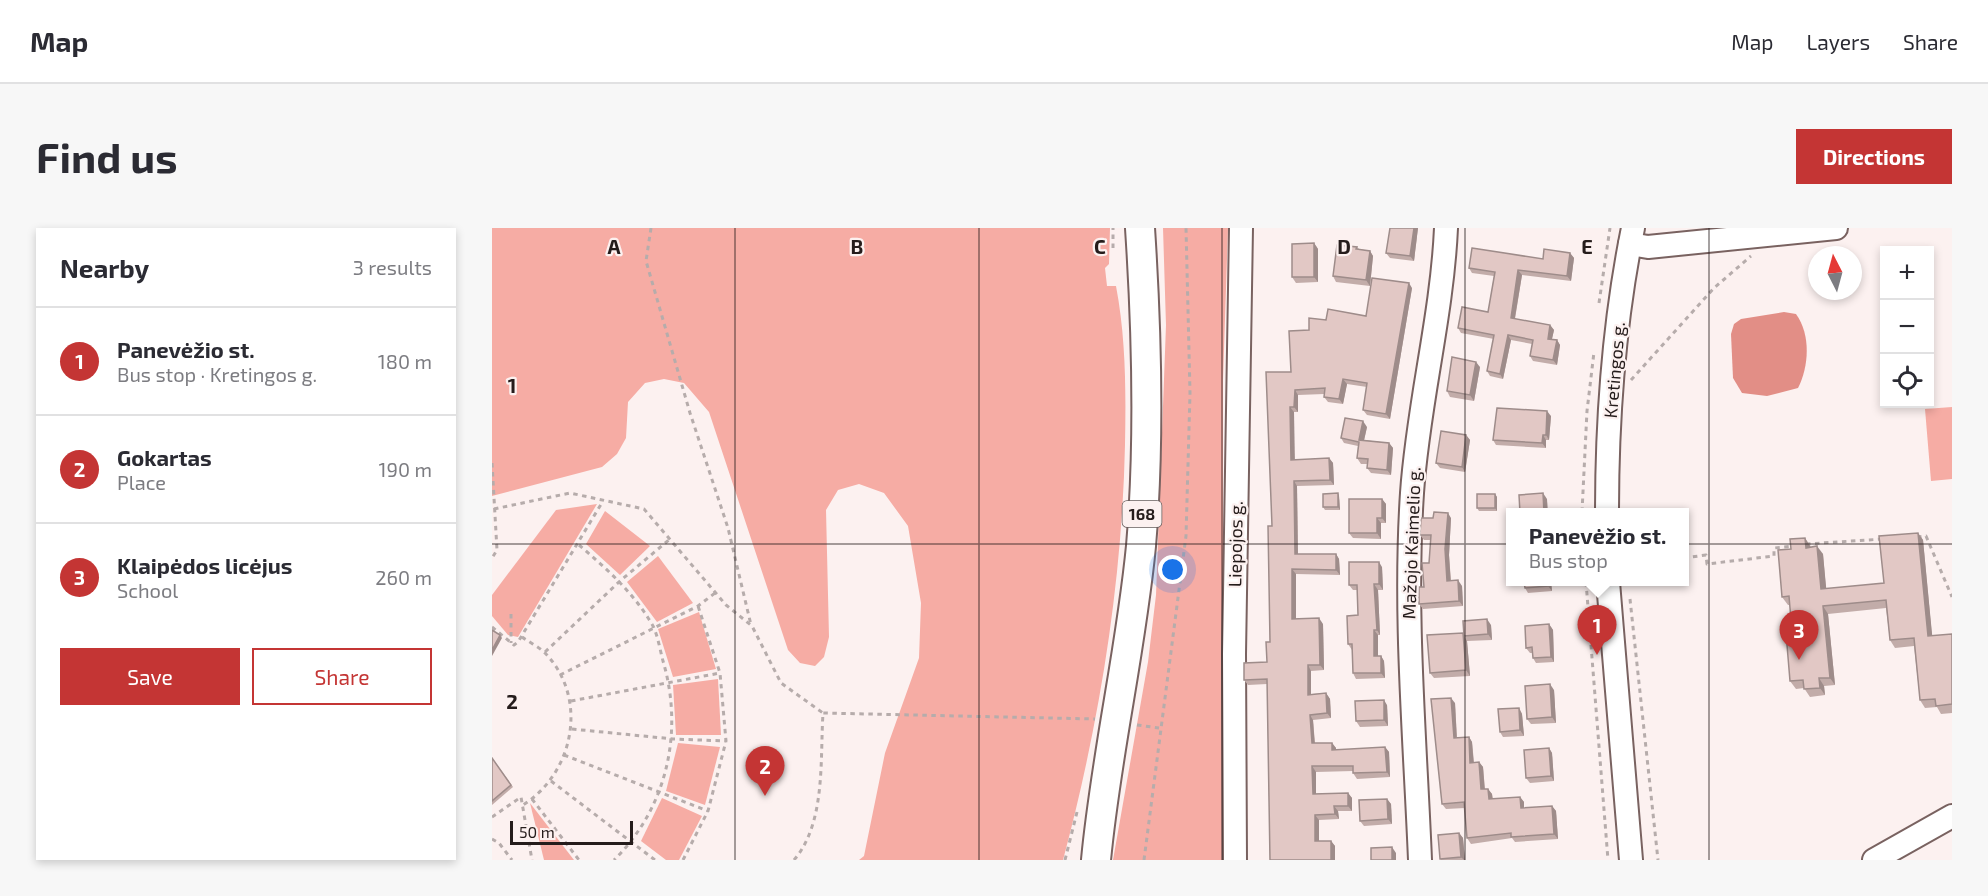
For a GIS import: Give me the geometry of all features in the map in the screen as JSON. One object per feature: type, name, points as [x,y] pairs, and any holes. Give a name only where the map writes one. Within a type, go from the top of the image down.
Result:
[{"type":"main road","name":"168","points":[[1096,860],[1102,797],[1131,629],[1143,503],[1147,383],[1140,228]]},
{"type":"main road","name":"168","points":[[1081,860],[1102,797]]},
{"type":"street","name":"Liepojos g.","points":[[1235,860],[1234,654],[1241,228]]},
{"type":"street","name":"Mažojo Kaimelio g.","points":[[1420,860],[1409,620],[1409,539],[1416,447],[1446,228]]},
{"type":"street","points":[[1632,236],[1648,247],[1836,228]]},
{"type":"street","name":"Kretingos g.","points":[[1607,508],[1610,416],[1621,299],[1632,236]]},
{"type":"street","points":[[1608,586],[1631,860]]},
{"type":"street","points":[[1874,860],[1952,816]]},
{"type":"path","points":[[651,228],[646,261],[690,413],[728,528],[752,626],[781,683],[823,713],[1063,717],[1114,721],[1159,728]]},
{"type":"path","points":[[1113,228],[1113,248]]},
{"type":"path","points":[[1144,860],[1159,728],[1173,648],[1186,536],[1190,393],[1186,228]]},
{"type":"path","points":[[1628,384],[1714,288],[1777,234]]},
{"type":"path","points":[[492,463],[497,550],[492,558]]},
{"type":"path","points":[[494,509],[570,493],[644,509],[726,605],[752,626]]},
{"type":"path","points":[[492,627],[514,645],[522,637],[579,545],[603,500]]},
{"type":"path","points":[[1915,537],[1926,536],[1952,597]]},
{"type":"path","points":[[1689,557],[1706,555],[1707,564],[1774,556],[1774,548],[1891,538]]},
{"type":"path","points":[[544,652],[620,581],[670,539]]},
{"type":"path","points":[[579,545],[620,581],[654,627],[670,683],[673,739],[660,793],[633,842],[614,860]]},
{"type":"path","points":[[1586,586],[1608,860]]},
{"type":"path","points":[[560,675],[698,606],[716,593]]},
{"type":"path","points":[[1630,593],[1658,860]]},
{"type":"path","points":[[683,860],[708,811],[726,741],[720,673],[698,606]]},
{"type":"path","points":[[511,614],[512,643]]},
{"type":"path","points":[[522,637],[544,652],[560,675],[571,701],[571,729],[564,755],[551,781],[523,805]]},
{"type":"path","points":[[571,701],[720,673]]},
{"type":"path","points":[[794,860],[808,837],[818,796],[823,713]]},
{"type":"path","points":[[571,729],[673,739],[726,741]]},
{"type":"path","points":[[564,755],[708,811]]},
{"type":"path","points":[[551,781],[655,860]]},
{"type":"path","points":[[492,817],[521,797],[532,860]]},
{"type":"path","points":[[532,799],[579,860]]},
{"type":"path","points":[[492,839],[499,843],[512,860]]},
{"type":"shaded area","points":[[492,228],[1110,228],[1109,264],[1105,268],[1107,286],[1116,286],[1124,345],[1123,497],[1114,602],[1098,706],[1063,860],[859,860],[864,856],[885,753],[919,658],[921,603],[908,526],[884,493],[859,484],[838,490],[826,510],[829,637],[824,657],[815,666],[800,663],[788,650],[709,412],[684,383],[664,379],[645,383],[628,402],[626,438],[617,454],[602,467],[492,496]]},
{"type":"shaded area","points":[[1163,228],[1228,228],[1223,380],[1223,577],[1227,660],[1225,860],[1113,860],[1148,662],[1156,595],[1166,325]]},
{"type":"shaded area","points":[[1784,312],[1796,314],[1801,322],[1806,341],[1806,360],[1798,388],[1767,396],[1742,393],[1733,378],[1731,334],[1734,324],[1741,319]]},
{"type":"shaded area","points":[[1952,407],[1952,479],[1931,481],[1925,409]]},
{"type":"shaded area","points":[[597,504],[518,637],[508,635],[492,616],[492,595],[556,510]]},
{"type":"shaded area","points":[[605,511],[650,546],[620,575],[586,544]]},
{"type":"shaded area","points":[[658,556],[693,603],[657,622],[627,582]]},
{"type":"shaded area","points":[[699,612],[716,669],[673,677],[658,629]]},
{"type":"shaded area","points":[[718,679],[721,735],[676,735],[673,685]]},
{"type":"shaded area","points":[[678,743],[720,747],[705,805],[666,791]]},
{"type":"shaded area","points":[[662,798],[702,816],[679,860],[666,860],[641,841]]},
{"type":"shaded area","points":[[530,803],[574,860],[544,860]]},
{"type":"building","points":[[1390,228],[1414,228],[1410,256],[1386,253]]},
{"type":"building","points":[[1314,243],[1314,277],[1292,277],[1292,244]]},
{"type":"building","points":[[1337,245],[1370,251],[1366,280],[1333,276]]},
{"type":"building","points":[[1472,248],[1543,259],[1544,249],[1570,253],[1567,276],[1518,270],[1511,318],[1550,325],[1548,339],[1557,340],[1553,360],[1530,356],[1533,340],[1508,335],[1500,374],[1487,371],[1494,335],[1458,328],[1462,307],[1488,312],[1495,272],[1469,268]]},
{"type":"building","points":[[1372,278],[1409,283],[1386,414],[1363,410],[1367,383],[1343,379],[1339,399],[1324,397],[1325,388],[1295,390],[1294,407],[1290,407],[1291,460],[1329,458],[1330,480],[1294,481],[1295,554],[1336,554],[1336,570],[1292,569],[1292,619],[1319,618],[1320,665],[1308,665],[1308,695],[1326,693],[1327,713],[1310,715],[1312,743],[1332,743],[1332,750],[1385,747],[1387,772],[1353,773],[1353,766],[1312,766],[1313,794],[1348,793],[1348,806],[1334,806],[1335,814],[1315,815],[1315,841],[1331,841],[1331,860],[1270,860],[1267,679],[1244,680],[1244,663],[1267,662],[1266,642],[1270,642],[1268,526],[1272,526],[1266,372],[1291,372],[1289,331],[1309,330],[1309,318],[1326,320],[1328,309],[1366,316]]},
{"type":"building","points":[[1452,357],[1476,362],[1470,395],[1447,391]]},
{"type":"building","points":[[1497,408],[1547,411],[1546,435],[1543,435],[1542,443],[1493,440]]},
{"type":"building","points":[[1345,418],[1363,421],[1359,440],[1389,443],[1387,470],[1367,468],[1368,459],[1357,458],[1359,442],[1341,438]]},
{"type":"building","points":[[1441,431],[1466,435],[1462,467],[1436,463]]},
{"type":"building","points":[[1338,493],[1338,507],[1323,507],[1323,494]]},
{"type":"building","points":[[1543,493],[1544,508],[1520,508],[1519,495]]},
{"type":"building","points":[[1477,494],[1495,494],[1495,508],[1477,508]]},
{"type":"building","points":[[1349,499],[1382,499],[1382,518],[1377,518],[1377,533],[1349,533]]},
{"type":"building","points":[[1434,512],[1448,513],[1445,549],[1447,581],[1458,580],[1459,601],[1419,604],[1419,587],[1424,587],[1422,563],[1429,563],[1431,535],[1420,535],[1421,518],[1433,518]]},
{"type":"building","points":[[1918,533],[1928,636],[1952,634],[1952,704],[1936,706],[1935,699],[1920,700],[1914,638],[1890,640],[1886,600],[1823,606],[1830,678],[1819,678],[1820,688],[1804,689],[1803,680],[1790,681],[1786,633],[1792,632],[1789,596],[1782,597],[1778,550],[1791,549],[1790,539],[1805,538],[1806,548],[1817,546],[1821,589],[1884,583],[1879,536]]},
{"type":"building","points":[[1349,562],[1379,562],[1379,584],[1374,584],[1377,630],[1374,630],[1374,656],[1381,656],[1381,673],[1353,673],[1352,644],[1348,644],[1347,616],[1358,615],[1357,585],[1349,585]]},
{"type":"building","points":[[1525,586],[1548,586],[1525,588]]},
{"type":"building","points":[[1487,619],[1488,634],[1464,636],[1463,621]]},
{"type":"building","points":[[1549,624],[1551,657],[1533,658],[1532,647],[1526,648],[1525,626]]},
{"type":"building","points":[[492,630],[500,635],[492,650]]},
{"type":"building","points":[[1463,633],[1466,670],[1430,673],[1427,635]]},
{"type":"building","points":[[1550,684],[1552,717],[1527,719],[1525,686]]},
{"type":"building","points":[[1451,698],[1454,738],[1469,737],[1470,763],[1479,762],[1481,789],[1488,789],[1489,799],[1520,797],[1521,808],[1552,806],[1554,834],[1511,837],[1511,833],[1467,838],[1464,802],[1442,804],[1431,699]]},
{"type":"building","points":[[1384,700],[1384,720],[1356,721],[1355,701]]},
{"type":"building","points":[[1519,708],[1520,730],[1500,732],[1498,709]]},
{"type":"building","points":[[1549,748],[1551,776],[1526,778],[1524,750]]},
{"type":"building","points":[[492,758],[511,785],[492,801]]},
{"type":"building","points":[[1387,799],[1388,819],[1360,821],[1359,800]]},
{"type":"building","points":[[1459,833],[1461,857],[1440,859],[1438,835]]},
{"type":"building","points":[[1392,847],[1392,860],[1371,860],[1371,848]]},
{"type":"place","name":"Panevėžio st.","points":[[1597,655]]},
{"type":"place","name":"Klaipėdos licėjus","points":[[1799,660]]},
{"type":"place","name":"Gokartas","points":[[765,796]]}]
